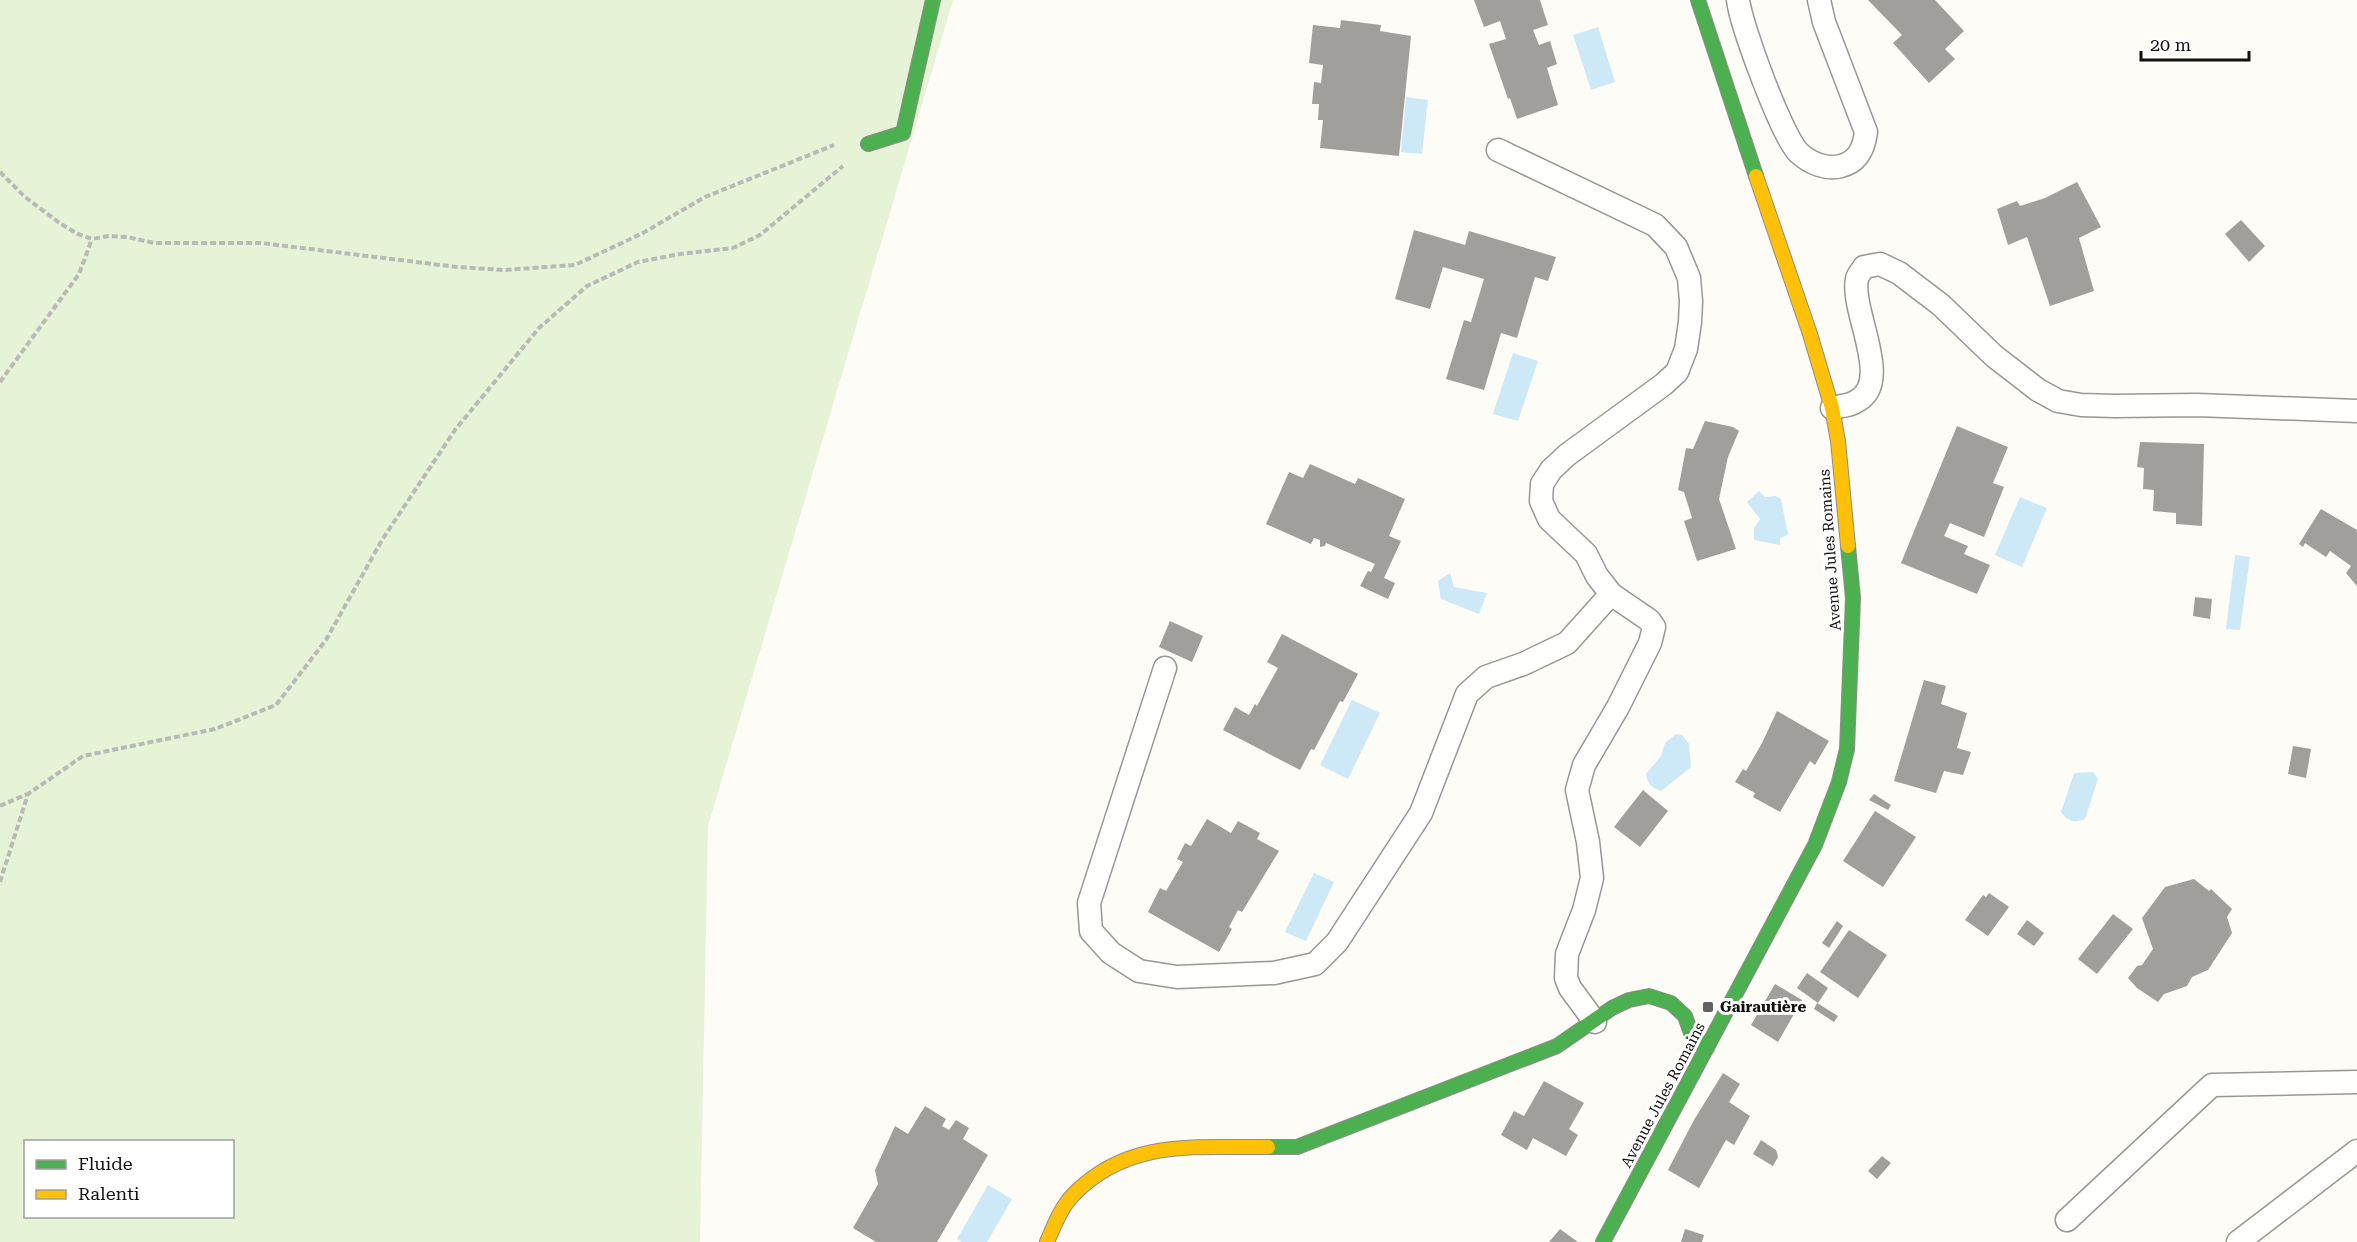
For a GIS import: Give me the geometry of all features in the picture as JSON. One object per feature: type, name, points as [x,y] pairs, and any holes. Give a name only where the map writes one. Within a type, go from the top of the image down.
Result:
[{"type":"street","points":[[868,144],[903,132],[933,0]]},
{"type":"street","name":"Avenue Jules Romains","points":[[1604,1242],[1815,845],[1839,782],[1847,749],[1852,684],[1854,598],[1846,507],[1832,408],[1810,334],[1698,0]]},
{"type":"street","points":[[1047,1242],[1059,1215],[1073,1195],[1100,1173],[1136,1155],[1162,1149],[1297,1147],[1557,1046],[1595,1022],[1612,1008],[1629,1000],[1650,996],[1671,1003],[1685,1016],[1691,1033],[1707,1048]]},
{"type":"lane","points":[[1738,0],[1758,66],[1797,152],[1809,161],[1826,168],[1842,166],[1855,159],[1864,148],[1866,132],[1824,22],[1819,0]]},
{"type":"lane","points":[[1498,150],[1655,225],[1676,248],[1689,278],[1691,301],[1686,349],[1677,372],[1567,455],[1551,470],[1542,484],[1541,501],[1549,519],[1586,554],[1597,576],[1611,594],[1649,620],[1654,627],[1650,643],[1618,707],[1584,765],[1577,790],[1588,842],[1592,878],[1584,910],[1567,954],[1566,978],[1570,988],[1595,1022]]},
{"type":"lane","points":[[1832,408],[1856,402],[1867,393],[1873,376],[1856,293],[1857,277],[1864,267],[1880,264],[1899,273],[1941,305],[1994,356],[2038,390],[2058,401],[2081,405],[2207,405],[2357,411]]},
{"type":"lane","points":[[1165,668],[1089,903],[1091,931],[1112,952],[1139,971],[1177,977],[1274,973],[1315,964],[1336,942],[1421,813],[1467,693],[1486,677],[1523,664],[1567,643],[1611,594]]},
{"type":"lane","points":[[2067,1220],[2212,1085],[2357,1082]]},
{"type":"lane","points":[[2238,1242],[2357,1150]]},
{"type":"path","points":[[0,172],[25,197],[61,224],[92,240],[110,236],[154,243],[261,243],[457,267],[492,269],[575,265],[643,233],[705,197],[839,143]]},
{"type":"path","points":[[0,806],[28,794],[83,756],[215,729],[276,705],[326,640],[382,540],[455,430],[538,328],[586,286],[638,262],[733,248],[760,235],[868,144]]},
{"type":"path","points":[[0,382],[79,274],[92,240]]},
{"type":"path","points":[[0,882],[28,794]]},
{"type":"green space","points":[[0,0],[953,0],[708,826],[700,1242],[0,1242]]},
{"type":"water","points":[[1598,27],[1615,82],[1591,90],[1573,35]]},
{"type":"water","points":[[1406,97],[1428,100],[1422,154],[1401,152]]},
{"type":"water","points":[[1513,353],[1538,361],[1518,421],[1493,414]]},
{"type":"water","points":[[1759,491],[1765,497],[1775,496],[1781,499],[1788,535],[1780,538],[1780,545],[1754,540],[1754,528],[1760,519],[1747,502]]},
{"type":"water","points":[[2020,497],[2047,508],[2022,567],[1995,555]]},
{"type":"water","points":[[2235,555],[2250,557],[2240,630],[2226,629]]},
{"type":"water","points":[[1450,573],[1454,587],[1487,593],[1479,614],[1441,599],[1438,581]]},
{"type":"water","points":[[1352,700],[1380,713],[1348,779],[1320,765]]},
{"type":"water","points":[[1676,734],[1682,735],[1689,744],[1691,767],[1661,791],[1650,785],[1646,774],[1661,756],[1665,743]]},
{"type":"water","points":[[2093,772],[2098,779],[2085,819],[2069,820],[2061,812],[2074,773]]},
{"type":"water","points":[[1314,873],[1334,882],[1306,941],[1285,932]]},
{"type":"water","points":[[988,1185],[1012,1199],[987,1242],[962,1242],[957,1239]]},
{"type":"building","points":[[1474,0],[1540,0],[1548,25],[1533,30],[1539,45],[1550,41],[1557,64],[1547,68],[1558,105],[1517,119],[1489,44],[1506,39],[1500,21],[1484,27]]},
{"type":"building","points":[[1868,0],[1935,0],[1964,31],[1945,49],[1955,59],[1929,83],[1893,43],[1902,35]]},
{"type":"building","points":[[1341,20],[1381,25],[1380,31],[1411,36],[1399,156],[1320,148],[1323,120],[1318,120],[1319,104],[1312,104],[1314,82],[1321,83],[1323,65],[1309,63],[1313,25],[1340,28]]},
{"type":"building","points":[[2077,182],[2101,227],[2079,238],[2094,291],[2050,306],[2027,237],[2008,245],[1997,209],[2017,201],[2020,206],[2045,198]]},
{"type":"building","points":[[2241,220],[2265,246],[2249,262],[2225,234]]},
{"type":"building","points":[[1414,230],[1465,245],[1469,231],[1556,257],[1548,281],[1535,277],[1517,338],[1501,333],[1484,390],[1446,379],[1464,320],[1471,322],[1484,279],[1443,267],[1430,309],[1395,299]]},
{"type":"building","points":[[1705,421],[1733,427],[1739,431],[1728,457],[1719,499],[1736,549],[1697,561],[1684,521],[1692,518],[1684,492],[1678,490],[1686,448],[1693,449]]},
{"type":"building","points":[[1957,426],[2008,447],[1993,483],[2004,487],[1984,537],[1950,523],[1944,536],[1968,546],[1964,554],[1990,565],[1977,594],[1901,563]]},
{"type":"building","points":[[2140,442],[2204,444],[2202,526],[2176,524],[2176,513],[2153,511],[2154,490],[2143,489],[2144,468],[2137,467]]},
{"type":"building","points":[[1310,464],[1355,484],[1358,478],[1405,499],[1389,536],[1401,541],[1384,578],[1395,583],[1388,599],[1360,586],[1368,571],[1371,572],[1375,564],[1326,543],[1325,546],[1320,547],[1320,540],[1314,538],[1311,544],[1266,524],[1289,472],[1303,478]]},
{"type":"building","points":[[2321,509],[2357,530],[2357,586],[2346,573],[2351,566],[2330,551],[2326,557],[2305,543],[2303,547],[2299,544]]},
{"type":"building","points":[[2195,597],[2212,599],[2210,619],[2193,616]]},
{"type":"building","points":[[1170,621],[1203,636],[1192,662],[1159,647]]},
{"type":"building","points":[[1282,634],[1358,674],[1300,770],[1223,730],[1235,707],[1249,715],[1255,704],[1257,706],[1278,668],[1267,662]]},
{"type":"building","points":[[1924,680],[1946,686],[1941,704],[1967,713],[1957,748],[1971,752],[1963,775],[1944,771],[1936,793],[1894,781]]},
{"type":"building","points":[[1777,711],[1829,741],[1815,765],[1810,761],[1780,812],[1753,797],[1755,793],[1735,782],[1743,769],[1746,771]]},
{"type":"building","points":[[2293,746],[2311,749],[2306,778],[2288,774]]},
{"type":"building","points":[[1643,790],[1668,811],[1640,847],[1614,827]]},
{"type":"building","points":[[1874,794],[1891,805],[1888,810],[1869,800]]},
{"type":"building","points":[[1875,811],[1916,837],[1883,887],[1843,861]]},
{"type":"building","points":[[1207,819],[1231,833],[1238,821],[1260,833],[1257,839],[1279,851],[1242,912],[1238,910],[1229,927],[1232,929],[1219,952],[1148,912],[1160,888],[1166,891],[1183,862],[1177,859],[1185,843],[1191,846]]},
{"type":"building","points":[[2194,879],[2209,891],[2211,889],[2232,909],[2227,917],[2232,933],[2208,970],[2192,977],[2187,986],[2164,994],[2158,1002],[2137,988],[2128,978],[2137,966],[2142,965],[2153,949],[2142,918],[2165,887]]},
{"type":"building","points":[[1989,893],[2009,907],[1988,936],[1965,920],[1983,895],[1986,897]]},
{"type":"building","points":[[2113,914],[2133,929],[2097,974],[2078,959]]},
{"type":"building","points":[[2027,920],[2044,933],[2034,946],[2017,934]]},
{"type":"building","points":[[1837,921],[1843,926],[1829,948],[1822,943]]},
{"type":"building","points":[[1849,930],[1887,955],[1858,998],[1820,972]]},
{"type":"building","points":[[1807,973],[1828,988],[1818,1003],[1797,988]]},
{"type":"building","points":[[1775,984],[1802,1000],[1778,1042],[1751,1025]]},
{"type":"building","points":[[1817,1003],[1838,1016],[1834,1022],[1814,1009]]},
{"type":"building","points":[[1723,1073],[1740,1084],[1729,1102],[1750,1116],[1734,1145],[1726,1140],[1699,1188],[1668,1170],[1694,1120]]},
{"type":"building","points":[[1544,1081],[1584,1103],[1569,1129],[1578,1135],[1566,1156],[1533,1138],[1527,1150],[1501,1135],[1514,1111],[1524,1116]]},
{"type":"building","points":[[925,1106],[946,1119],[942,1126],[949,1130],[956,1120],[969,1128],[963,1139],[988,1155],[937,1242],[876,1242],[853,1228],[878,1184],[875,1170],[895,1126],[908,1134]]},
{"type":"building","points":[[1761,1140],[1776,1150],[1778,1157],[1773,1166],[1753,1154]]},
{"type":"building","points":[[1882,1156],[1891,1163],[1877,1179],[1868,1171]]},
{"type":"building","points":[[1560,1229],[1578,1242],[1549,1242]]},
{"type":"building","points":[[1685,1229],[1704,1235],[1702,1242],[1681,1242]]},
{"type":"traffic: fast","points":[[868,144],[903,133],[933,0]]},
{"type":"traffic: fast","points":[[1698,0],[1756,176]]},
{"type":"traffic: fast","points":[[1603,1242],[1815,845],[1839,782],[1847,749],[1853,598],[1848,546]]},
{"type":"traffic: fast","points":[[1268,1147],[1297,1147],[1557,1046],[1612,1008],[1629,1000],[1649,996],[1671,1003],[1685,1016],[1691,1033],[1707,1048]]},
{"type":"traffic: slow","points":[[1756,176],[1810,334],[1832,408],[1838,441],[1848,546]]},
{"type":"traffic: slow","points":[[1047,1242],[1069,1199],[1095,1176],[1117,1163],[1165,1150],[1268,1147]]},
{"type":"place","name":"Gairautière","points":[[1708,1007]]}]
